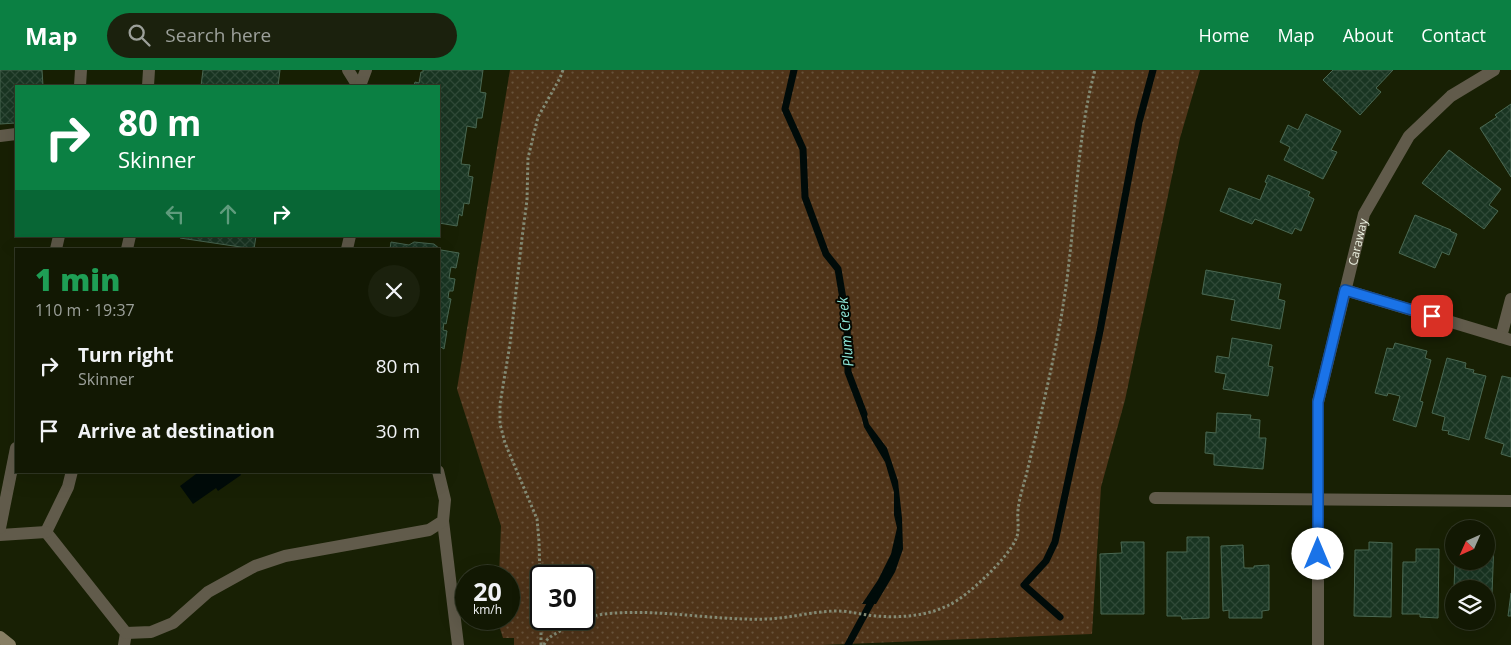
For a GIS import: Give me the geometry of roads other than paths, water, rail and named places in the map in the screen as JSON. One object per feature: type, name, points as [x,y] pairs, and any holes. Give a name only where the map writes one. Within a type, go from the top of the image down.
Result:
[{"type":"street","points":[[80,85],[81,70]]},
{"type":"street","points":[[148,85],[149,70]]},
{"type":"street","points":[[348,70],[358,85]]},
{"type":"street","points":[[359,85],[366,70]]},
{"type":"street","name":"Caraway","points":[[1318,645],[1318,402],[1364,214],[1409,136],[1451,96],[1494,70]]},
{"type":"street","points":[[0,136],[15,134]]},
{"type":"street","points":[[1345,290],[1506,338],[1511,300]]},
{"type":"street","points":[[0,528],[15,453]]},
{"type":"street","points":[[46,532],[68,487],[72,473]]},
{"type":"street","points":[[438,473],[445,500],[443,521],[458,645]]},
{"type":"street","points":[[1155,498],[1511,501]]},
{"type":"street","points":[[46,532],[125,639],[173,624],[208,592],[255,566],[284,556],[429,530],[443,521]]},
{"type":"street","points":[[0,535],[46,532]]},
{"type":"street","points":[[0,637],[10,645]]},
{"type":"waterway","name":"Plum Creek","points":[[794,70],[785,109],[803,149],[805,197],[826,254],[838,269],[847,323],[848,372],[864,414]]},
{"type":"waterway","points":[[1060,617],[1024,585],[1046,561],[1055,542],[1100,331],[1139,122],[1153,70]]},
{"type":"waterway","name":"Plum Creek","points":[[848,645],[874,597]]}]
